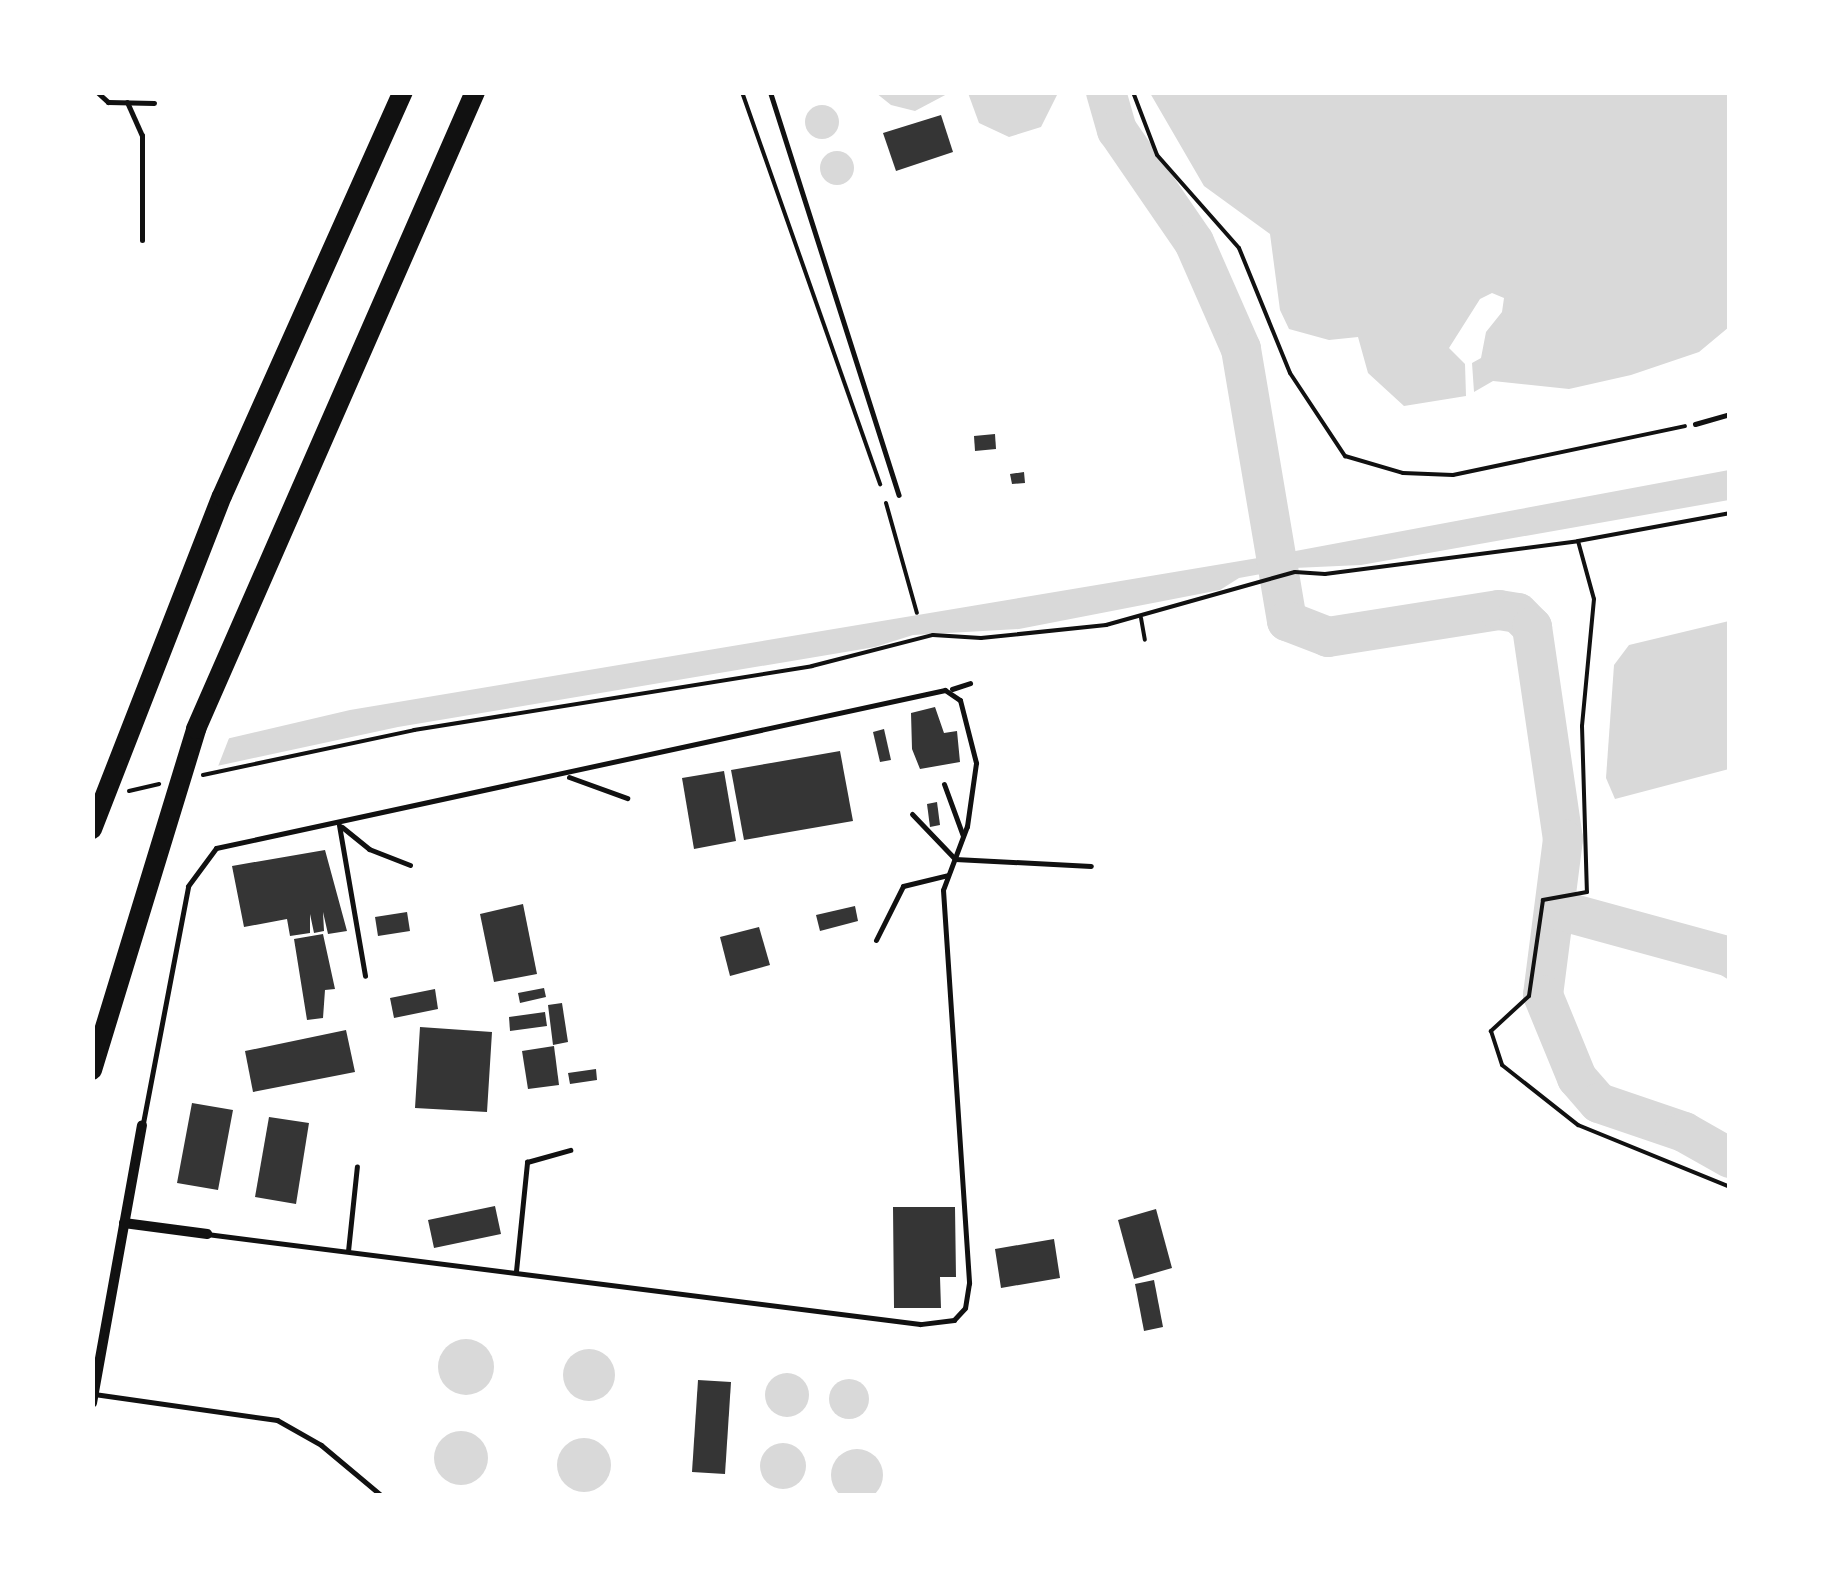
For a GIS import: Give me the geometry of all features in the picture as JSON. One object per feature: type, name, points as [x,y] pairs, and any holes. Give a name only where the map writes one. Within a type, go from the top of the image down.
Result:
[{"type":"highway","points":[[95,822],[222,496],[403,92]]},
{"type":"highway","points":[[92,1070],[166,794],[476,92]]},
{"type":"street","points":[[93,1399],[142,1125]]},
{"type":"street","points":[[124,1223],[208,1234]]},
{"type":"lane","points":[[97,92],[108,102],[154,103]]},
{"type":"lane","points":[[770,92],[899,495]]},
{"type":"lane","points":[[126,102],[142,135],[142,240]]},
{"type":"lane","points":[[1694,424],[1730,414]]},
{"type":"lane","points":[[142,1125],[196,868],[229,844],[340,825],[970,684]]},
{"type":"lane","points":[[208,1234],[920,1324],[946,1324],[961,1314],[968,1282],[942,890],[964,836],[976,763],[960,700],[949,690]]},
{"type":"lane","points":[[566,776],[627,798]]},
{"type":"lane","points":[[944,784],[964,836]]},
{"type":"lane","points":[[912,814],[955,859],[1091,866]]},
{"type":"lane","points":[[340,825],[369,849],[410,865]]},
{"type":"lane","points":[[340,825],[365,976]]},
{"type":"lane","points":[[876,940],[904,886],[948,876]]},
{"type":"lane","points":[[516,1271],[527,1162],[570,1150]]},
{"type":"lane","points":[[348,1251],[357,1166]]},
{"type":"lane","points":[[93,1399],[276,1420],[321,1444],[382,1496]]},
{"type":"path","points":[[742,92],[888,508],[917,614]]},
{"type":"path","points":[[1134,92],[1157,155],[1239,248],[1290,373],[1346,456],[1402,473],[1453,475],[1694,424]]},
{"type":"path","points":[[197,776],[414,730],[812,666],[932,635],[981,638],[1141,618],[1244,581],[1295,572],[1331,574],[1578,541],[1730,513]]},
{"type":"path","points":[[1578,541],[1594,598],[1582,726],[1587,892],[1543,900],[1529,996],[1491,1031],[1502,1065],[1578,1125],[1730,1187]]},
{"type":"path","points":[[1141,618],[1146,640]]},
{"type":"path","points":[[127,791],[166,794]]},
{"type":"shaded area","points":[[968,92],[1058,93],[1041,127],[1009,137],[979,123]]},
{"type":"shaded area","points":[[876,93],[949,93],[915,111],[891,105]]},
{"type":"shaded area","points":[[1150,93],[1729,93],[1729,327],[1699,352],[1631,375],[1569,389],[1493,381],[1474,392],[1472,363],[1481,358],[1486,332],[1502,312],[1504,298],[1492,293],[1480,299],[1449,348],[1465,364],[1466,396],[1404,406],[1368,373],[1358,337],[1329,340],[1289,329],[1280,310],[1270,234],[1204,186]]},
{"type":"shaded area","points":[[822,105],[834,110],[839,122],[834,134],[822,139],[810,134],[805,122],[810,110]]},
{"type":"shaded area","points":[[837,151],[849,156],[854,168],[849,180],[837,185],[825,180],[820,168],[825,156]]},
{"type":"shaded area","points":[[1729,470],[1729,500],[1361,565],[1294,568],[1239,578],[1220,590],[1019,629],[913,635],[875,647],[398,727],[110,789],[119,764],[350,710],[1258,558]]},
{"type":"shaded area","points":[[1729,621],[1729,769],[1615,799],[1606,778],[1614,665],[1629,645]]},
{"type":"shaded area","points":[[1729,941],[1729,980],[1691,956],[1688,942]]},
{"type":"shaded area","points":[[466,1339],[486,1347],[494,1367],[486,1387],[466,1395],[446,1387],[438,1367],[446,1347]]},
{"type":"shaded area","points":[[589,1349],[607,1357],[615,1375],[607,1393],[589,1401],[571,1393],[563,1375],[571,1357]]},
{"type":"shaded area","points":[[787,1373],[803,1379],[809,1395],[803,1411],[787,1417],[771,1411],[765,1395],[771,1379]]},
{"type":"shaded area","points":[[849,1379],[863,1385],[869,1399],[863,1413],[849,1419],[835,1413],[829,1399],[835,1385]]},
{"type":"shaded area","points":[[461,1431],[480,1439],[488,1458],[480,1477],[461,1485],[442,1477],[434,1458],[442,1439]]},
{"type":"shaded area","points":[[584,1438],[603,1446],[611,1465],[603,1484],[584,1492],[565,1484],[557,1465],[565,1446]]},
{"type":"shaded area","points":[[783,1443],[799,1450],[806,1466],[799,1482],[783,1489],[767,1482],[760,1466],[767,1450]]},
{"type":"shaded area","points":[[857,1449],[876,1456],[883,1475],[876,1494],[857,1501],[838,1494],[831,1475],[838,1456]]},
{"type":"pier","points":[[231,733],[217,769],[111,794],[117,759]]},
{"type":"building","points":[[941,115],[953,152],[896,171],[883,133]]},
{"type":"building","points":[[995,434],[996,449],[975,451],[974,436]]},
{"type":"building","points":[[1024,472],[1025,483],[1012,484],[1010,474]]},
{"type":"building","points":[[935,707],[944,733],[957,731],[960,762],[920,769],[912,749],[911,713]]},
{"type":"building","points":[[884,729],[891,760],[880,762],[873,732]]},
{"type":"building","points":[[840,751],[853,821],[744,840],[731,770]]},
{"type":"building","points":[[724,771],[736,841],[694,849],[682,778]]},
{"type":"building","points":[[937,802],[940,825],[930,827],[927,804]]},
{"type":"building","points":[[325,850],[347,931],[328,934],[323,912],[324,931],[314,933],[310,914],[310,933],[290,936],[287,919],[244,927],[232,866]]},
{"type":"building","points":[[523,904],[537,974],[494,982],[480,914]]},
{"type":"building","points":[[855,906],[858,921],[820,931],[816,915]]},
{"type":"building","points":[[407,912],[410,931],[378,936],[375,917]]},
{"type":"building","points":[[759,927],[770,965],[730,976],[720,937]]},
{"type":"building","points":[[323,934],[335,989],[325,990],[323,1018],[307,1020],[294,939]]},
{"type":"building","points":[[544,988],[546,997],[520,1003],[518,993]]},
{"type":"building","points":[[435,989],[438,1009],[394,1018],[390,998]]},
{"type":"building","points":[[562,1003],[568,1042],[553,1045],[548,1005]]},
{"type":"building","points":[[545,1012],[547,1026],[510,1031],[509,1017]]},
{"type":"building","points":[[420,1027],[492,1032],[487,1112],[415,1108]]},
{"type":"building","points":[[346,1030],[355,1072],[253,1092],[245,1051]]},
{"type":"building","points":[[554,1046],[559,1085],[528,1089],[522,1051]]},
{"type":"building","points":[[596,1069],[597,1080],[570,1084],[568,1073]]},
{"type":"building","points":[[192,1103],[233,1110],[218,1190],[177,1183]]},
{"type":"building","points":[[269,1117],[309,1123],[296,1204],[255,1197]]},
{"type":"building","points":[[495,1206],[501,1234],[434,1248],[428,1220]]},
{"type":"building","points":[[893,1207],[955,1207],[956,1277],[940,1277],[941,1308],[894,1308]]},
{"type":"building","points":[[1156,1209],[1172,1268],[1134,1279],[1118,1220]]},
{"type":"building","points":[[1054,1239],[1060,1278],[1001,1288],[995,1249]]},
{"type":"building","points":[[1154,1280],[1163,1327],[1144,1331],[1135,1284]]},
{"type":"building","points":[[698,1380],[731,1382],[725,1474],[692,1472]]},
{"type":"waterway","points":[[1106,92],[1117,130],[1194,242],[1241,349],[1287,621],[1328,637],[1499,610],[1518,613],[1532,627],[1563,839],[1543,995],[1577,1078],[1599,1103],[1684,1132],[1730,1158]]},
{"type":"waterway","points":[[1555,909],[1730,957]]}]
